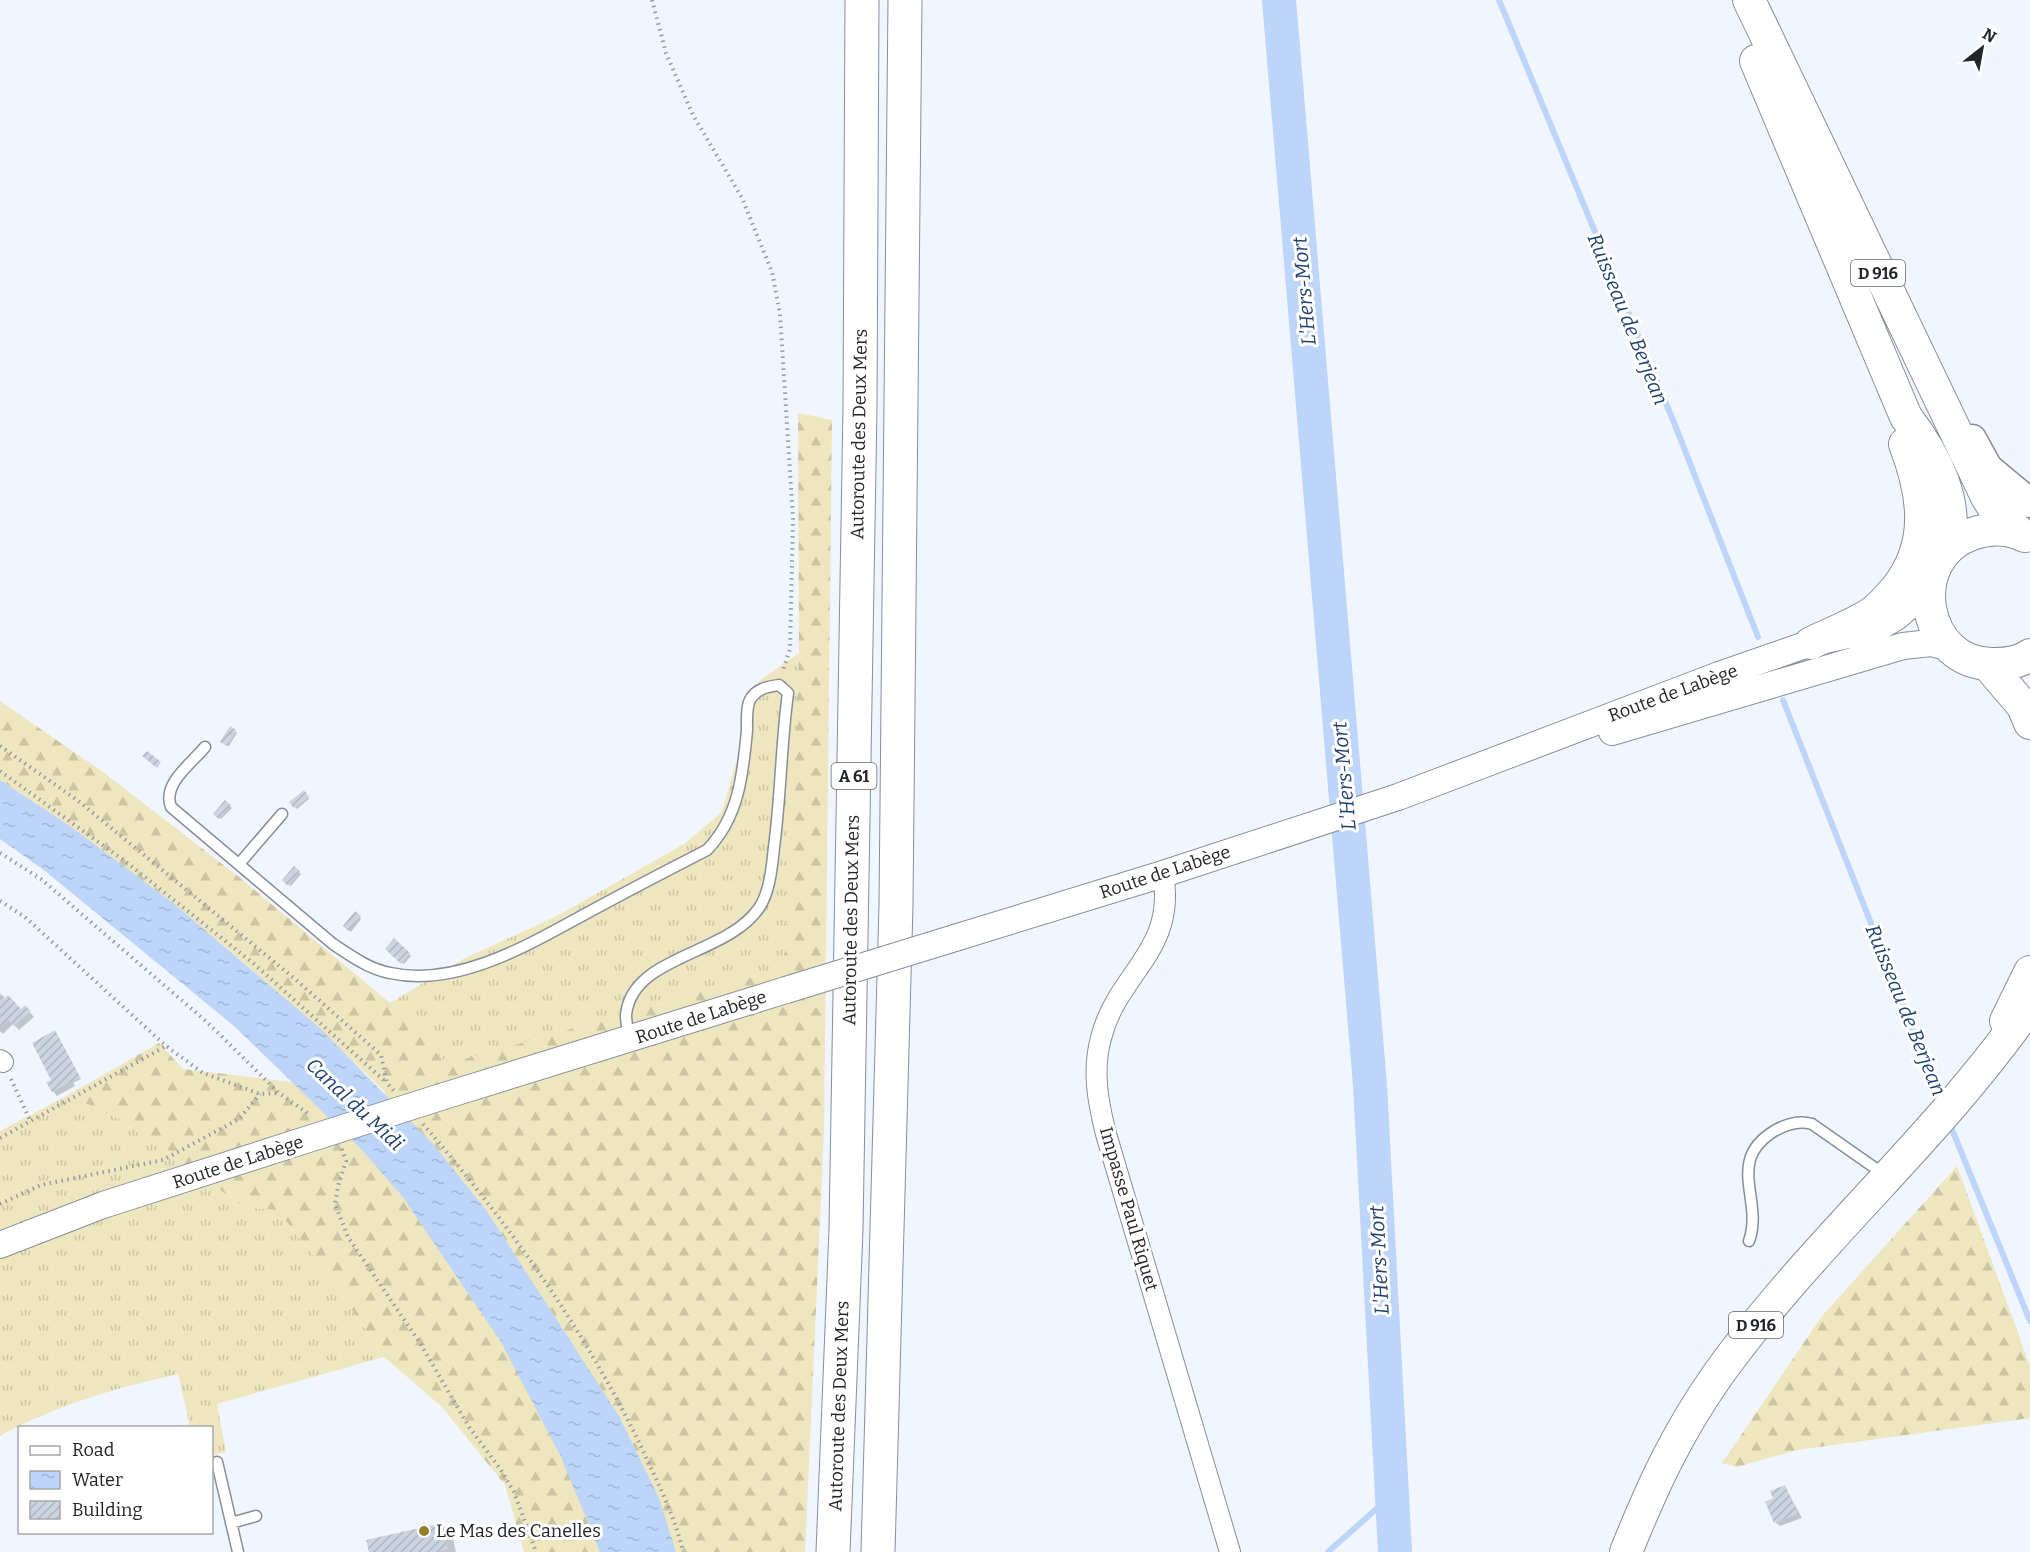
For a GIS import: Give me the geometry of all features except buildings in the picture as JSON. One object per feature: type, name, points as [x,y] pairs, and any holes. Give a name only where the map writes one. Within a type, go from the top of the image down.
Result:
[{"type":"highway","name":"Autoroute des Deux Mers","points":[[833,1552],[846,1229],[860,419],[862,0]]},
{"type":"highway","name":"A 61","points":[[878,1552],[896,905],[905,0]]},
{"type":"main road","name":"D 916","points":[[1729,0],[1906,417],[1922,437],[1943,482],[1952,521],[1947,549]]},
{"type":"main road","name":"D 916","points":[[1749,0],[1917,355],[1987,497],[1996,511],[2026,537]]},
{"type":"main road","points":[[1917,355],[1935,370],[1988,468],[2030,503]]},
{"type":"main road","points":[[1810,643],[1871,614],[1889,597],[1914,561],[1922,535],[1922,509],[1918,477],[1904,439],[1906,417]]},
{"type":"main road","points":[[2026,537],[2003,530],[1983,530],[1964,537],[1947,549],[1936,563],[1929,580],[1927,598],[1930,617],[1938,634],[1950,648],[1974,662],[1988,665],[2007,664],[2030,655]]},
{"type":"main road","points":[[1988,665],[2023,706],[2030,723]]},
{"type":"main road","name":"D 916","points":[[1969,1084],[2006,1022],[2030,972]]},
{"type":"main road","name":"D 916","points":[[1626,1552],[1665,1459],[1717,1376],[1798,1275],[1969,1084],[2007,1038],[2030,1005]]},
{"type":"street","name":"Route de Labège","points":[[1401,796],[1810,643],[1876,629],[1896,617],[1916,600],[1929,580]]},
{"type":"street","name":"Route de Labège","points":[[0,1245],[103,1205],[296,1143],[1163,874],[1401,796],[1903,646],[1931,643],[1950,648]]},
{"type":"street","name":"Impasse Paul Riquet","points":[[1163,874],[1167,906],[1161,931],[1108,1017],[1097,1057],[1096,1082],[1106,1134],[1230,1552]]},
{"type":"lane","points":[[205,747],[170,788],[167,797],[171,807],[333,944],[360,962],[389,973],[421,976],[460,970],[480,963],[551,931],[707,850],[722,834],[733,814],[744,768],[749,700],[760,688],[779,685],[788,693],[781,789],[772,867],[760,907],[730,936],[673,961],[645,977],[630,1002],[626,1016],[630,1040]]},
{"type":"lane","points":[[239,864],[282,814]]},
{"type":"lane","points":[[1749,1241],[1753,1221],[1746,1177],[1748,1164],[1763,1140],[1783,1126],[1803,1121],[1812,1124],[1888,1177]]},
{"type":"lane","points":[[217,1462],[238,1552]]},
{"type":"lane","points":[[213,1493],[223,1490]]},
{"type":"lane","points":[[231,1523],[256,1516]]},
{"type":"path","points":[[652,0],[666,52],[693,115],[742,198],[772,272],[780,314],[793,519],[790,649],[779,685]]},
{"type":"path","points":[[0,771],[126,862],[254,963],[387,1083]]},
{"type":"path","points":[[0,853],[41,879],[182,1000],[279,1093],[260,1094],[203,1073],[166,1046],[25,917],[0,901]]},
{"type":"path","points":[[0,1138],[166,1046]]},
{"type":"path","points":[[1,1061],[30,1120]]},
{"type":"path","points":[[0,1204],[41,1185],[163,1160],[239,1119],[260,1094]]},
{"type":"path","points":[[346,1161],[335,1204],[348,1237],[420,1342],[469,1427],[514,1492],[536,1552]]},
{"type":"green space","points":[[798,413],[832,420],[824,1132],[805,1552],[524,1552],[505,1485],[442,1407],[384,1357],[315,1257],[277,1210],[244,1207],[121,1120],[68,1095],[159,1043],[183,1069],[386,1093],[295,1008],[201,927],[103,851],[0,780],[0,701],[103,772],[239,877],[390,1003],[447,1064],[785,968],[799,653]]},
{"type":"green space","points":[[799,653],[786,968],[447,1064],[390,1003],[465,958],[555,917],[684,844],[722,812],[759,681]]},
{"type":"green space","points":[[68,1095],[121,1120],[244,1207],[277,1210],[315,1257],[384,1357],[217,1404],[226,1452],[213,1455],[213,1426],[190,1426],[178,1374],[132,1385],[65,1406],[0,1436],[0,1131]]},
{"type":"green space","points":[[1957,1166],[2030,1366],[2030,1418],[1797,1450],[1737,1467],[1722,1463],[1822,1316]]},
{"type":"water","name":"Canal du Midi","points":[[0,780],[70,826],[173,903],[321,1029],[434,1145],[486,1210],[619,1416],[659,1498],[676,1552],[600,1552],[561,1457],[501,1342],[402,1196],[361,1149],[234,1026],[45,871],[0,839]]},
{"type":"waterway","name":"L'Hers-Mort","points":[[1279,0],[1370,1085],[1395,1552]]},
{"type":"waterway","name":"Ruisseau de Berjean","points":[[1499,0],[1675,425],[1758,637]]},
{"type":"waterway","name":"Ruisseau de Berjean","points":[[1783,700],[1941,1101]]},
{"type":"waterway","name":"Ruisseau de Berjean","points":[[1949,1122],[2030,1321]]},
{"type":"waterway","points":[[1328,1552],[1392,1495]]},
{"type":"place","name":"Le Mas des Canelles","points":[[424,1531]]}]
